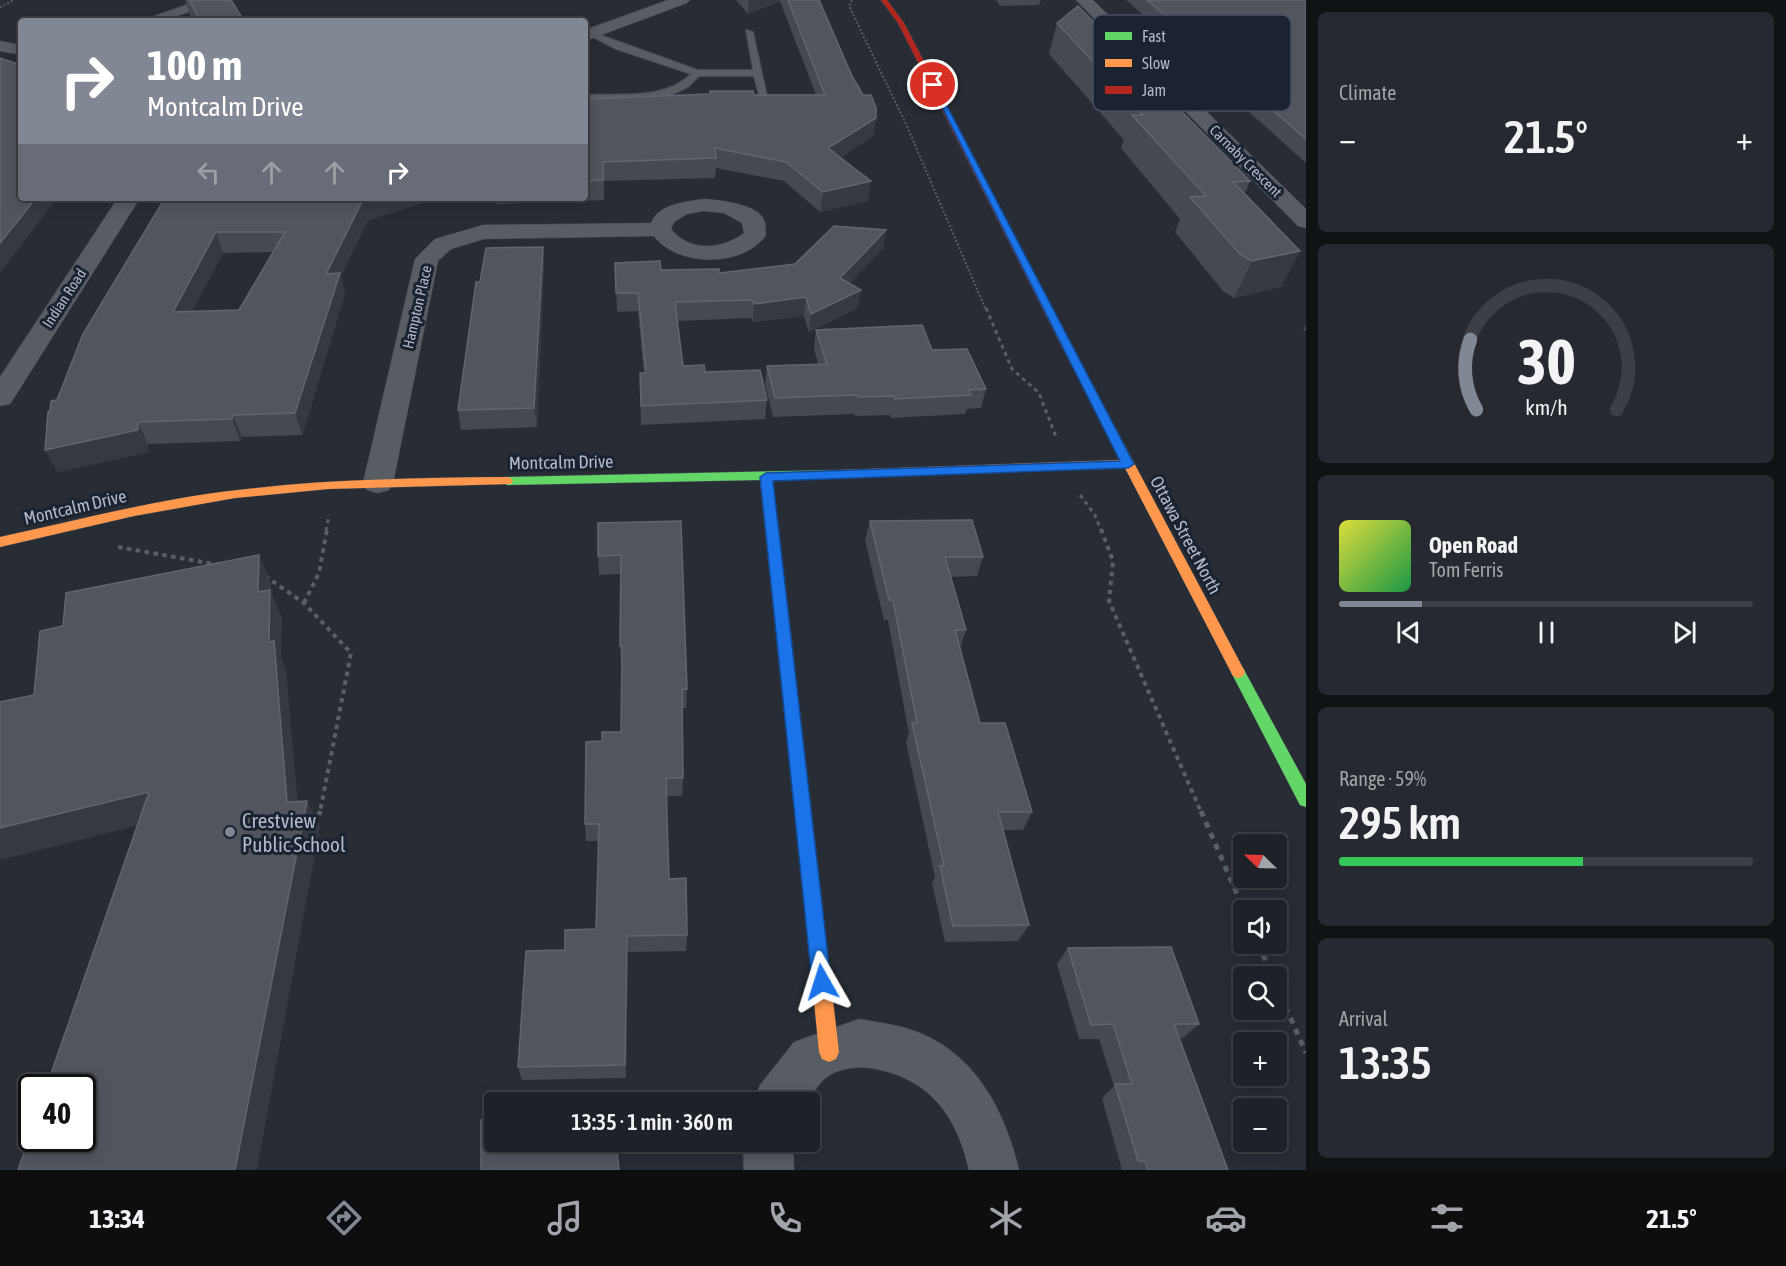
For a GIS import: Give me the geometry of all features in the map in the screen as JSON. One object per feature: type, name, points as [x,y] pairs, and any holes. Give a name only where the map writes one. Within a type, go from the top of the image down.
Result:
[{"type":"main road","name":"Ottawa Street North","points":[[884,0],[901,23],[1128,464],[1306,800]]},
{"type":"main road","name":"Montcalm Drive","points":[[0,542],[159,506],[269,490],[378,483],[766,477],[1128,464]]},
{"type":"main road","points":[[766,477],[829,1052]]},
{"type":"street","points":[[589,35],[682,0]]},
{"type":"street","name":"Carnaby Crescent","points":[[1084,0],[1099,15]]},
{"type":"street","points":[[0,46],[18,49]]},
{"type":"street","name":"Carnaby Crescent","points":[[1196,111],[1306,221]]},
{"type":"street","name":"Indian Road","points":[[0,398],[127,201]]},
{"type":"street","name":"Hampton Place","points":[[378,483],[427,259],[443,244],[483,232],[660,229]]},
{"type":"street","points":[[785,1092],[810,1059],[859,1042],[908,1052],[940,1071],[969,1102],[986,1136],[994,1170]]},
{"type":"street","points":[[768,1152],[769,1170]]},
{"type":"lane","points":[[154,18],[205,0]]},
{"type":"lane","points":[[750,32],[766,103]]},
{"type":"lane","points":[[589,35],[697,73],[758,73]]},
{"type":"lane","points":[[588,98],[669,93],[685,86],[697,73]]},
{"type":"path","points":[[0,7],[14,0]]},
{"type":"path","points":[[852,0],[849,6],[906,124],[1012,369],[1039,393],[1058,443]]},
{"type":"path","points":[[304,603],[319,573],[334,486]]},
{"type":"path","points":[[1073,487],[1095,515],[1113,561],[1109,601],[1240,900]]},
{"type":"path","points":[[110,546],[224,566]]},
{"type":"path","points":[[262,574],[304,603],[351,653],[319,815]]},
{"type":"path","points":[[1287,1010],[1306,1053]]},
{"type":"building","points":[[189,0],[231,0],[242,18],[198,18]]},
{"type":"building","points":[[788,0],[819,0],[852,76],[863,95],[871,95],[876,108],[876,118],[828,148],[871,181],[823,192],[786,162],[715,148],[716,158],[603,162],[603,180],[588,181],[588,99],[710,94],[710,91],[753,91],[754,95],[825,95]]},
{"type":"building","points":[[1147,0],[1306,0],[1306,139],[1274,111],[1291,111],[1291,15],[1165,15]]},
{"type":"building","points":[[1078,6],[1093,21],[1093,62],[1057,23]]},
{"type":"building","points":[[0,58],[18,64],[18,201],[34,201],[0,243]]},
{"type":"building","points":[[1139,111],[1181,111],[1250,181],[1233,182],[1300,251],[1252,261],[1240,254],[1190,197],[1206,196],[1132,115],[1143,115]]},
{"type":"building","points":[[163,201],[362,201],[326,274],[340,273],[295,413],[233,415],[232,419],[138,422],[138,430],[45,450],[48,412],[51,401],[57,400],[83,334]],"holes":[[[216,232],[285,232],[239,310],[173,312]]]},
{"type":"building","points":[[834,226],[886,230],[840,278],[861,290],[811,314],[806,297],[754,304],[752,300],[675,302],[683,366],[704,365],[705,372],[760,370],[767,400],[641,406],[640,373],[646,373],[638,293],[616,293],[615,263],[660,261],[661,270],[719,269],[719,273],[795,264]]},
{"type":"building","points":[[543,247],[534,408],[458,410],[476,282],[480,282],[486,248]]},
{"type":"building","points":[[922,325],[932,350],[967,349],[986,389],[968,390],[971,395],[895,399],[894,396],[858,397],[857,395],[775,398],[767,366],[827,364],[816,330]]},
{"type":"building","points":[[972,520],[983,557],[945,557],[966,630],[955,630],[980,723],[1005,723],[1032,812],[998,812],[1029,925],[953,926],[940,866],[944,866],[912,723],[917,723],[893,600],[889,600],[870,521]]},
{"type":"building","points":[[681,521],[687,689],[682,689],[683,778],[666,778],[669,879],[686,878],[687,935],[627,936],[625,1065],[518,1067],[526,951],[565,950],[565,930],[596,929],[599,824],[585,824],[586,742],[602,741],[602,732],[621,732],[622,646],[620,646],[621,555],[598,556],[598,523]]},
{"type":"building","points":[[259,555],[258,592],[270,590],[269,642],[274,641],[287,802],[307,801],[235,1170],[18,1170],[24,1152],[96,1152],[96,1074],[51,1074],[149,792],[0,828],[0,702],[34,695],[40,631],[63,626],[66,593]]},
{"type":"building","points":[[1171,947],[1199,1024],[1174,1024],[1228,1170],[1148,1170],[1145,1161],[1138,1161],[1115,1084],[1132,1084],[1113,1024],[1091,1025],[1068,948]]},
{"type":"building","points":[[481,1120],[484,1120],[484,1152],[617,1152],[619,1170],[481,1170]]},
{"type":"traffic: fast","points":[[507,481],[839,474]]},
{"type":"traffic: fast","points":[[766,477],[805,828]]},
{"type":"traffic: fast","points":[[1238,672],[1306,800]]},
{"type":"traffic: slow","points":[[1061,335],[1238,672]]},
{"type":"traffic: slow","points":[[839,474],[1128,464]]},
{"type":"traffic: slow","points":[[0,542],[134,512],[235,494],[358,484],[507,481]]},
{"type":"traffic: slow","points":[[805,828],[829,1052]]},
{"type":"traffic: jam","points":[[884,0],[901,23],[1061,335]]},
{"type":"place","name":"Crestview Public School","points":[[230,832]]},
{"type":"route","points":[[822,982],[766,477],[1128,464],[933,85]]}]
